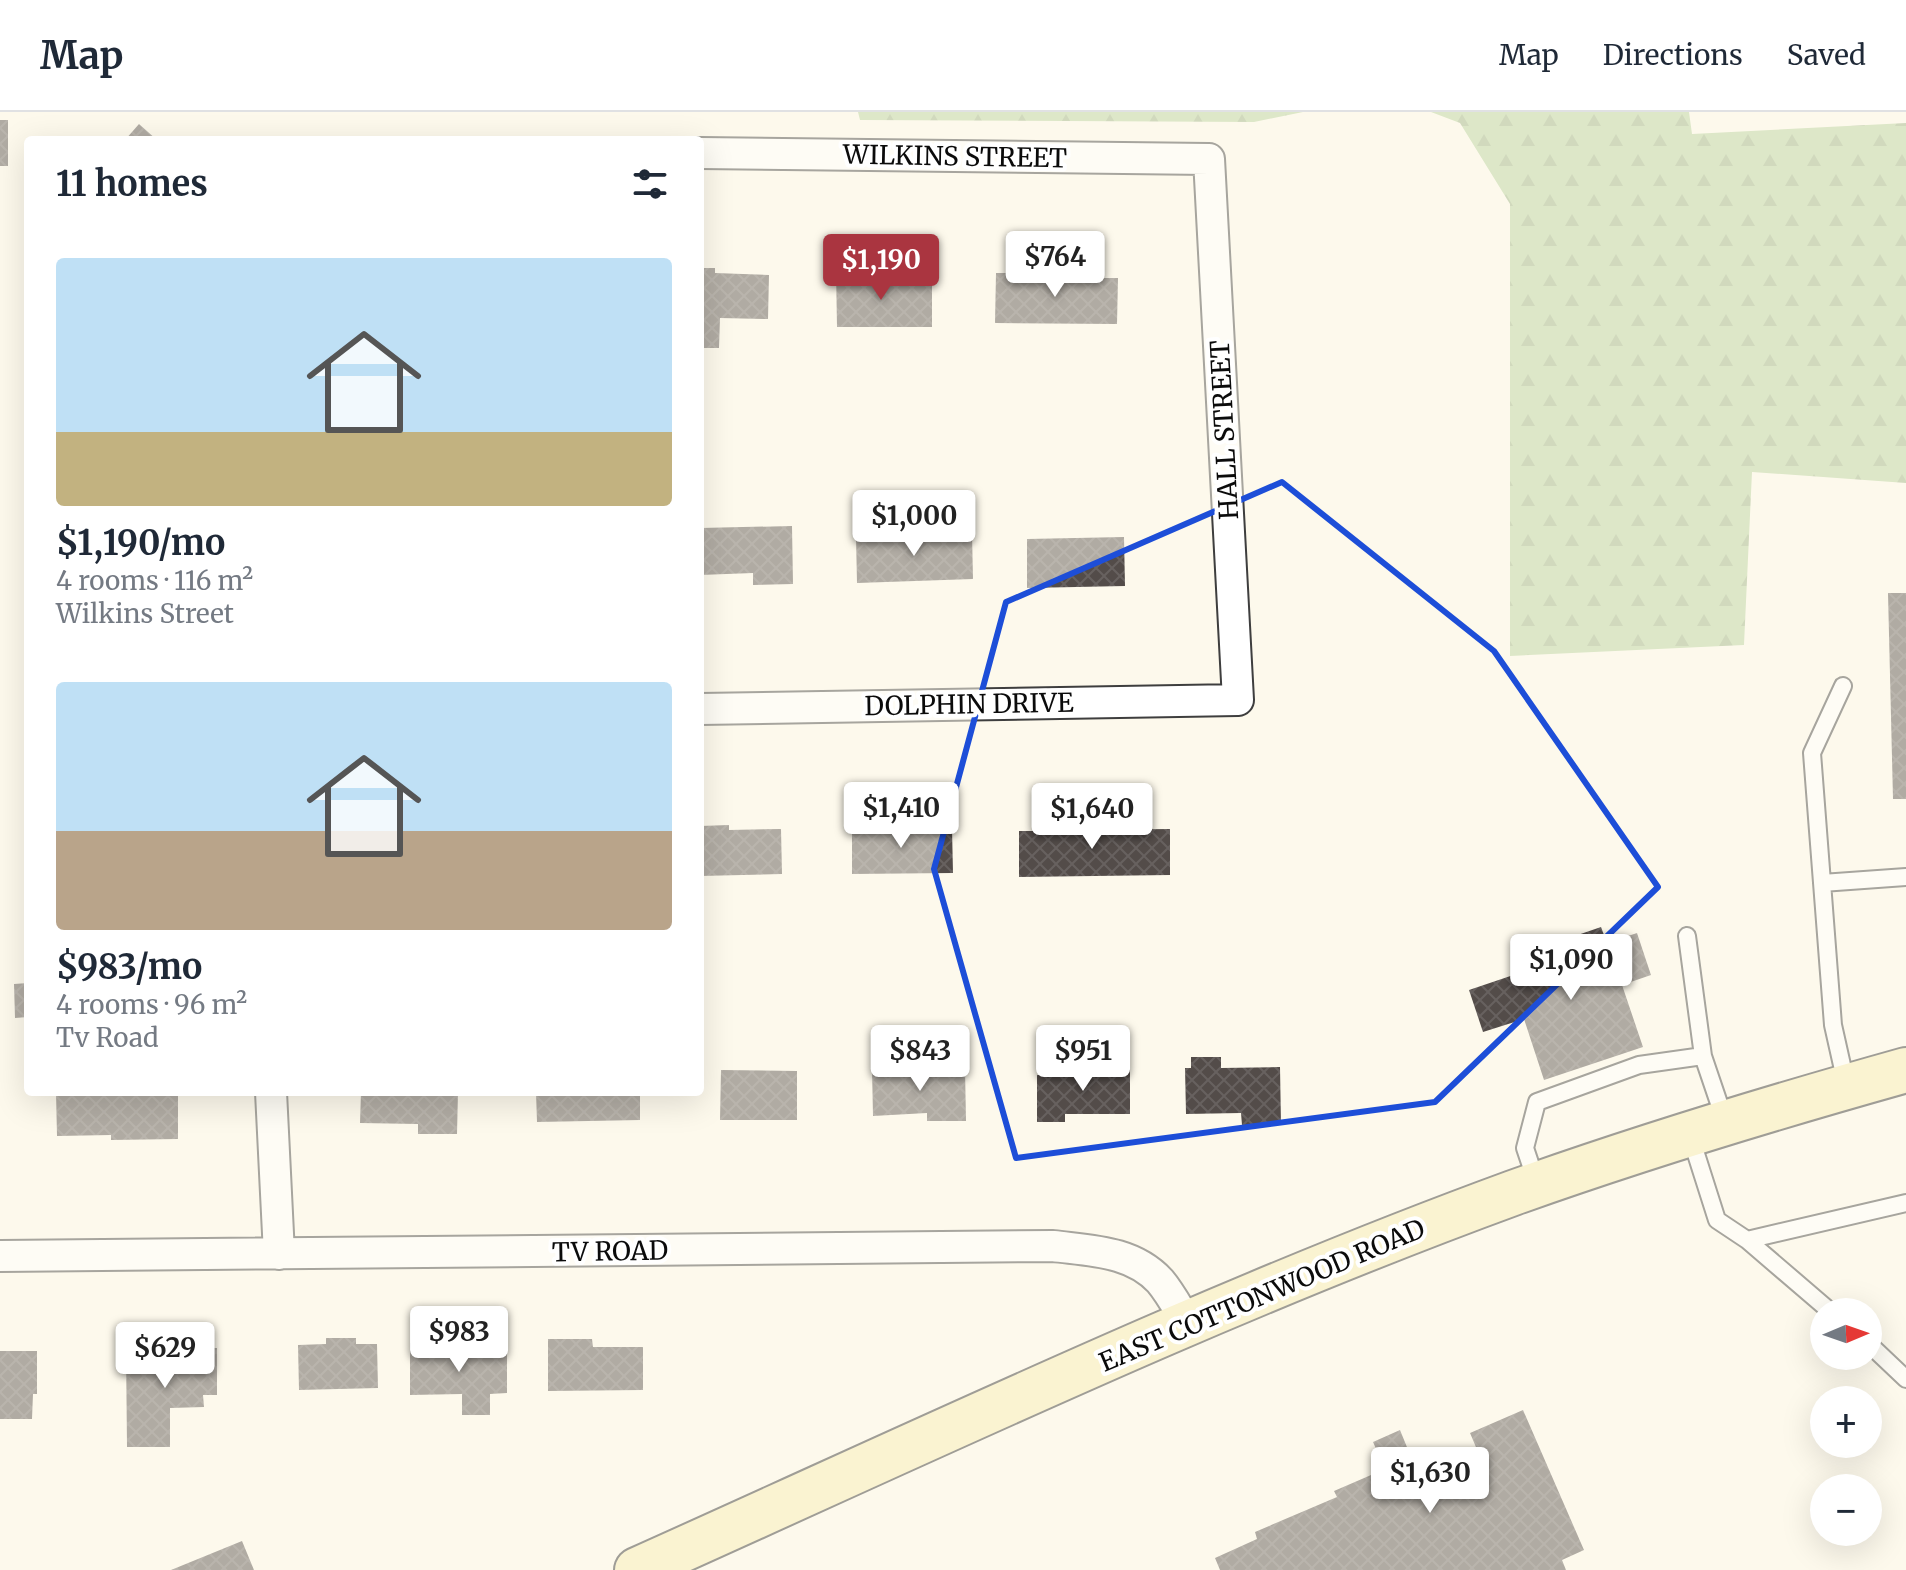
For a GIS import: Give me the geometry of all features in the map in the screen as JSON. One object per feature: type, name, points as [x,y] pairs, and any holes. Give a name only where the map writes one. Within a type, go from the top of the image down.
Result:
[{"type":"main road","name":"EAST COTTONWOOD ROAD","points":[[637,1570],[1188,1324],[1387,1242],[1537,1185],[1708,1128],[1906,1070]]},
{"type":"street","name":"WILKINS STREET","points":[[704,153],[1209,159]]},
{"type":"street","name":"HALL STREET","points":[[1209,159],[1238,700]]},
{"type":"street","name":"DOLPHIN DRIVE","points":[[704,709],[1238,700]]},
{"type":"street","points":[[271,1096],[279,1254]]},
{"type":"street","name":"TV ROAD","points":[[0,1256],[1053,1246],[1134,1260],[1160,1282],[1188,1324]]},
{"type":"lane","points":[[1843,686],[1812,753],[1833,1025],[1847,1086]]},
{"type":"lane","points":[[1822,883],[1906,877]]},
{"type":"lane","points":[[1687,936],[1703,1056],[1717,1220],[1747,1240],[1815,1298]]},
{"type":"lane","points":[[1537,1185],[1525,1148],[1537,1102],[1639,1065],[1703,1056]]},
{"type":"lane","points":[[1747,1240],[1906,1203]]},
{"type":"lane","points":[[1882,1356],[1906,1379]]},
{"type":"highlighted area","points":[[1282,482],[1494,651],[1658,887],[1435,1102],[1016,1158],[934,869],[1006,602]]},
{"type":"green space","points":[[858,112],[1303,112],[1254,122],[860,120]]},
{"type":"green space","points":[[1431,112],[1689,112],[1692,134],[1906,123],[1906,483],[1752,472],[1744,645],[1510,656],[1510,204],[1460,123]]},
{"type":"building","points":[[0,120],[8,120],[8,166],[0,166]]},
{"type":"building","points":[[139,124],[152,136],[128,136]]},
{"type":"building","points":[[704,268],[715,268],[715,273],[769,275],[768,319],[720,318],[719,348],[704,348]]},
{"type":"building","points":[[836,270],[877,270],[877,283],[932,283],[932,327],[837,327]]},
{"type":"building","points":[[996,273],[1066,273],[1066,278],[1118,278],[1117,324],[995,323]]},
{"type":"building","points":[[792,526],[793,584],[753,585],[753,573],[704,575],[704,528]]},
{"type":"building","points":[[972,533],[973,579],[857,583],[856,537]]},
{"type":"building","points":[[1124,537],[1125,586],[1027,588],[1027,539]]},
{"type":"building","points":[[1888,593],[1906,593],[1906,799],[1893,799]]},
{"type":"building","points":[[1078,818],[1078,830],[1170,829],[1170,875],[1019,877],[1019,831],[1040,831],[1040,819]]},
{"type":"building","points":[[729,825],[729,830],[781,829],[782,874],[704,876],[704,826]]},
{"type":"building","points":[[908,825],[908,829],[952,828],[953,873],[852,874],[852,826]]},
{"type":"building","points":[[1601,927],[1607,943],[1637,933],[1651,975],[1622,985],[1643,1047],[1544,1080],[1524,1019],[1483,1032],[1469,990],[1546,964],[1540,948]]},
{"type":"building","points":[[24,983],[24,1017],[15,1018],[14,984]]},
{"type":"building","points":[[1191,1057],[1221,1057],[1221,1068],[1280,1067],[1281,1125],[1242,1125],[1241,1113],[1186,1114],[1185,1068],[1191,1068]]},
{"type":"building","points":[[965,1068],[966,1121],[927,1121],[927,1113],[873,1116],[872,1069]]},
{"type":"building","points":[[1054,1068],[1130,1068],[1130,1114],[1065,1114],[1065,1122],[1037,1122],[1037,1075],[1055,1074]]},
{"type":"building","points":[[721,1070],[797,1071],[797,1120],[720,1120]]},
{"type":"building","points":[[56,1096],[178,1096],[178,1139],[111,1140],[111,1135],[57,1136]]},
{"type":"building","points":[[361,1096],[458,1096],[457,1134],[418,1134],[418,1124],[360,1123]]},
{"type":"building","points":[[536,1096],[640,1096],[640,1120],[537,1122]]},
{"type":"building","points":[[326,1338],[356,1338],[356,1344],[377,1344],[378,1388],[299,1390],[298,1345],[326,1344]]},
{"type":"building","points":[[548,1339],[592,1339],[593,1347],[643,1347],[643,1390],[548,1391]]},
{"type":"building","points":[[454,1342],[454,1349],[507,1348],[507,1393],[490,1394],[490,1415],[462,1415],[462,1394],[410,1395],[410,1343]]},
{"type":"building","points":[[217,1348],[217,1395],[203,1395],[204,1407],[170,1408],[170,1447],[127,1447],[126,1350]]},
{"type":"building","points":[[0,1351],[37,1351],[37,1394],[33,1394],[32,1419],[0,1419]]},
{"type":"building","points":[[1523,1410],[1584,1550],[1562,1560],[1566,1570],[1220,1570],[1215,1558],[1257,1539],[1255,1532],[1337,1497],[1334,1491],[1385,1469],[1373,1442],[1400,1430],[1411,1457],[1435,1447],[1446,1474],[1481,1459],[1470,1433]]},
{"type":"building","points":[[242,1541],[254,1570],[171,1570]]}]
